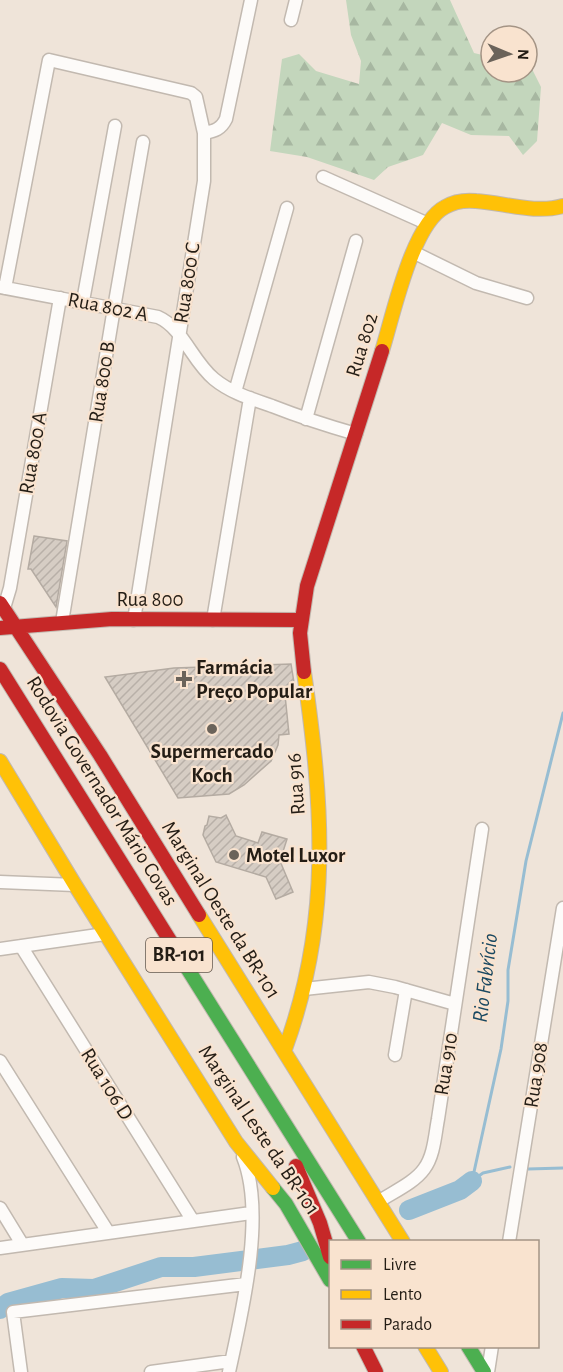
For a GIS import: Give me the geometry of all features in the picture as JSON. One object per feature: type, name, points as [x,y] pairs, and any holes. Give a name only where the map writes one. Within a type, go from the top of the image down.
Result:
[{"type":"main road","name":"Rua 802","points":[[301,620],[320,546],[413,252],[426,223],[446,205],[466,201],[545,209],[563,206]]},
{"type":"main road","name":"Marginal Oeste da BR-101","points":[[1,609],[30,646],[285,1049],[402,1240]]},
{"type":"main road","name":"Rua 800","points":[[0,630],[16,626],[62,622],[301,620]]},
{"type":"main road","name":"Rua 916","points":[[285,1049],[304,989],[314,929],[320,864],[315,750],[302,650],[301,620]]},
{"type":"main road","points":[[0,630],[30,646],[36,634],[46,624]]},
{"type":"main road","name":"Rodovia Governador Mário Covas","points":[[0,669],[358,1240]]},
{"type":"main road","name":"Marginal Leste da BR-101","points":[[0,761],[105,934],[237,1142],[286,1204],[329,1278]]},
{"type":"main road","name":"Rodovia Governador Mário Covas","points":[[88,836],[342,1240]]},
{"type":"main road","points":[[296,1166],[320,1223],[329,1254]]},
{"type":"main road","points":[[364,1348],[376,1372]]},
{"type":"main road","points":[[426,1348],[441,1372]]},
{"type":"main road","points":[[469,1348],[486,1372]]},
{"type":"street","points":[[204,133],[222,127],[226,119],[251,0]]},
{"type":"street","points":[[291,20],[296,0]]},
{"type":"street","name":"Rua 800 C","points":[[2,287],[49,60],[191,93],[196,97],[204,133],[204,181],[134,620]]},
{"type":"street","points":[[83,301],[116,126]]},
{"type":"street","name":"Rua 800 B","points":[[62,622],[143,142]]},
{"type":"street","points":[[323,177],[426,223]]},
{"type":"street","points":[[235,392],[287,208]]},
{"type":"street","points":[[306,419],[356,241]]},
{"type":"street","points":[[413,252],[476,283],[527,298]]},
{"type":"street","name":"Rua 802 A","points":[[2,287],[159,317],[179,334],[203,369],[223,386],[306,419],[356,434]]},
{"type":"street","name":"Rua 800 A","points":[[1,609],[10,588],[60,298]]},
{"type":"street","points":[[213,620],[250,398]]},
{"type":"street","name":"Rua 910","points":[[378,1202],[418,1176],[424,1170],[430,1157],[482,830]]},
{"type":"street","points":[[0,882],[75,885]]},
{"type":"street","name":"Rua 908","points":[[509,1240],[563,908]]},
{"type":"street","points":[[0,949],[105,934]]},
{"type":"street","name":"Rua 106 D","points":[[21,946],[193,1221]]},
{"type":"street","points":[[304,989],[369,982],[455,1004]]},
{"type":"street","points":[[395,1055],[406,990]]},
{"type":"street","points":[[0,1061],[108,1232]]},
{"type":"street","points":[[151,1372],[230,1367],[250,1250],[250,1182],[237,1142]]},
{"type":"street","points":[[0,1208],[22,1244]]},
{"type":"street","points":[[0,1248],[251,1213]]},
{"type":"street","points":[[21,1372],[13,1312],[246,1284]]},
{"type":"street","points":[[486,1372],[492,1348]]},
{"type":"green space","points":[[346,0],[450,0],[474,53],[479,54],[479,84],[539,83],[541,87],[537,141],[523,155],[509,136],[471,135],[442,123],[423,155],[388,167],[374,180],[307,157],[270,151],[282,59],[299,54],[316,71],[359,84],[361,61],[351,35]]},
{"type":"building","points":[[34,536],[67,541],[56,607],[31,569],[28,569]]},
{"type":"building","name":"Supermercado Koch","points":[[291,664],[296,695],[285,695],[289,734],[279,735],[278,745],[271,761],[244,785],[229,794],[178,798],[105,677],[174,668]]},
{"type":"building","points":[[226,815],[236,836],[258,843],[262,832],[287,839],[280,861],[293,892],[276,899],[266,877],[216,862],[203,835],[209,816],[221,818]]},
{"type":"waterway","name":"Rio Fabrício","points":[[472,1181],[501,1049],[508,1001],[508,970],[526,861],[563,713]]},
{"type":"waterway","points":[[473,1180],[483,1173],[510,1167]]},
{"type":"waterway","points":[[528,1169],[563,1168]]},
{"type":"waterway","name":"Rio Fabrício","points":[[409,1210],[460,1190],[472,1181]]},
{"type":"waterway","name":"Rio Fabrício","points":[[0,1309],[8,1303],[62,1288],[94,1289],[161,1267],[194,1267],[303,1251]]},
{"type":"traffic: fast","points":[[184,963],[358,1240]]},
{"type":"traffic: fast","points":[[273,1188],[286,1204],[329,1278]]},
{"type":"traffic: fast","points":[[469,1348],[484,1372]]},
{"type":"traffic: slow","points":[[382,351],[413,251],[433,217],[445,207],[457,202],[468,201],[542,209],[563,206]]},
{"type":"traffic: slow","points":[[285,1049],[300,1002],[317,909],[319,816],[316,769],[304,672]]},
{"type":"traffic: slow","points":[[0,761],[236,1142],[273,1188]]},
{"type":"traffic: slow","points":[[199,915],[402,1240]]},
{"type":"traffic: slow","points":[[426,1348],[441,1372]]},
{"type":"traffic: jam","points":[[304,672],[300,633],[307,586],[382,351]]},
{"type":"traffic: jam","points":[[0,603],[100,755],[199,915]]},
{"type":"traffic: jam","points":[[0,628],[112,619],[301,620]]},
{"type":"traffic: jam","points":[[0,669],[184,963]]},
{"type":"traffic: jam","points":[[296,1166],[320,1223],[329,1254]]},
{"type":"traffic: jam","points":[[364,1348],[376,1372]]},
{"type":"place","name":"Farmácia Preço Popular","points":[[184,679]]},
{"type":"place","name":"Supermercado Koch","points":[[212,729]]},
{"type":"place","name":"Motel Luxor","points":[[234,855]]}]
